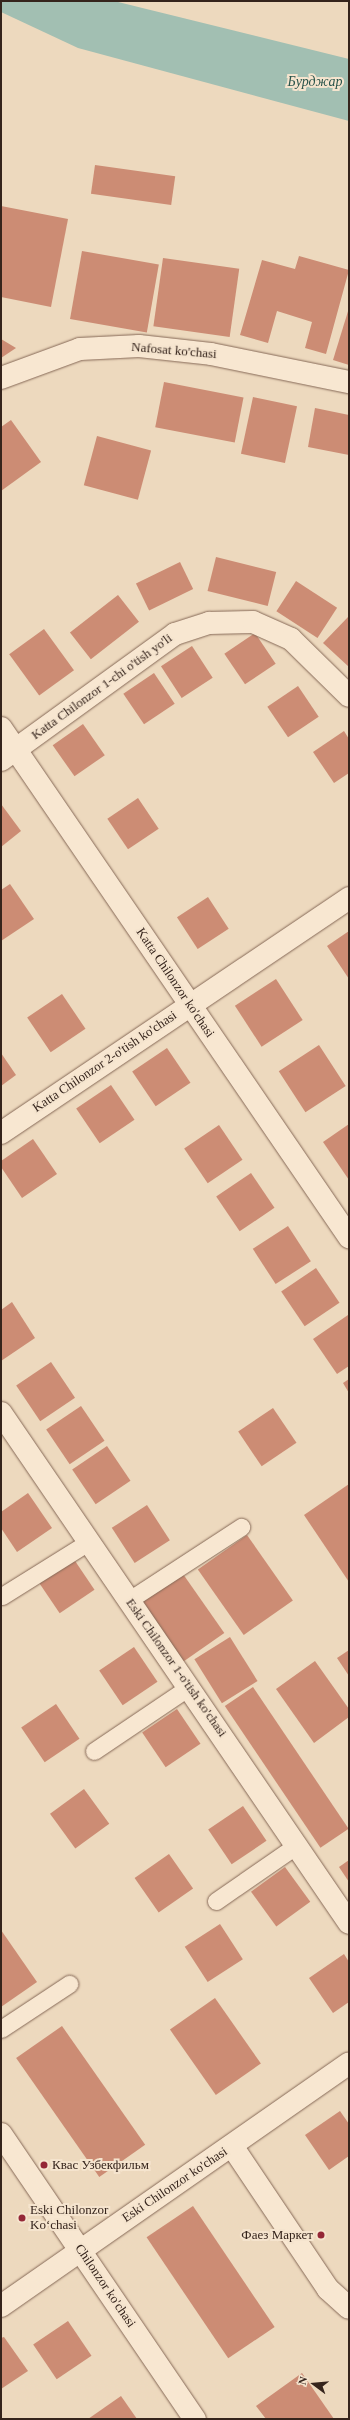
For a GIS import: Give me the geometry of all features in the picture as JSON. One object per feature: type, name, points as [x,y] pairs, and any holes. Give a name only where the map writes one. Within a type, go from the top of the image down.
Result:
[{"type":"street","name":"Nafosat ko'chasi","points":[[1,378],[80,349],[139,346],[211,354],[349,382]]},
{"type":"street","name":"Katta Chilonzor 1-chi o'tish yo'li","points":[[8,755],[175,634],[209,623],[253,622],[291,639],[349,696]]},
{"type":"street","name":"Katta Chilonzor ko'chasi","points":[[1,728],[8,755],[343,1214],[349,1237]]},
{"type":"street","name":"Katta Chilonzor 2-o'tish ko'chasi","points":[[1,1133],[349,898]]},
{"type":"street","name":"Eski Chilonzor 1-o'tish ko'chasi","points":[[1,1413],[190,1687],[349,1923]]},
{"type":"street","name":"Eski Chilonzor ko'chasi","points":[[1,2306],[349,2063]]},
{"type":"street","name":"Chilonzor ko'chasi","points":[[1,2134],[195,2419]]},
{"type":"street","points":[[232,2146],[328,2289],[349,2308]]},
{"type":"lane","points":[[129,1600],[241,1527]]},
{"type":"lane","points":[[2,1596],[90,1541]]},
{"type":"lane","points":[[94,1751],[190,1687]]},
{"type":"lane","points":[[216,1901],[296,1845]]},
{"type":"lane","points":[[1,2029],[69,1984]]},
{"type":"water","name":"Бурджар","points":[[1,1],[114,1],[349,59],[349,121],[78,48],[1,12]]},
{"type":"building","points":[[95,165],[175,176],[171,205],[91,194]]},
{"type":"building","points":[[1,206],[68,219],[51,307],[1,297]]},
{"type":"building","points":[[82,251],[159,265],[147,332],[70,319]]},
{"type":"building","points":[[299,256],[349,270],[326,354],[305,348],[312,322],[277,311],[268,343],[240,335],[262,260],[295,269]]},
{"type":"building","points":[[163,258],[239,269],[230,337],[153,326]]},
{"type":"building","points":[[349,308],[349,365],[333,360]]},
{"type":"building","points":[[1,339],[16,348],[1,358]]},
{"type":"building","points":[[164,382],[244,397],[235,443],[155,427]]},
{"type":"building","points":[[253,397],[297,406],[285,463],[241,454]]},
{"type":"building","points":[[315,408],[349,415],[349,455],[308,447]]},
{"type":"building","points":[[11,420],[41,462],[1,491],[1,427]]},
{"type":"building","points":[[97,436],[151,450],[138,500],[84,485]]},
{"type":"building","points":[[216,557],[276,572],[268,606],[208,591]]},
{"type":"building","points":[[180,562],[193,589],[149,610],[136,583]]},
{"type":"building","points":[[296,581],[337,608],[317,638],[276,611]]},
{"type":"building","points":[[118,595],[139,622],[91,659],[70,633]]},
{"type":"building","points":[[349,616],[349,667],[323,643]]},
{"type":"building","points":[[44,629],[74,670],[39,696],[9,654]]},
{"type":"building","points":[[255,633],[276,664],[245,684],[224,654]]},
{"type":"building","points":[[192,646],[213,678],[182,698],[161,666]]},
{"type":"building","points":[[154,673],[175,704],[144,724],[123,694]]},
{"type":"building","points":[[298,686],[319,717],[288,737],[267,707]]},
{"type":"building","points":[[83,724],[105,755],[74,776],[53,745]]},
{"type":"building","points":[[344,731],[349,739],[349,773],[334,783],[313,752]]},
{"type":"building","points":[[138,798],[159,829],[128,849],[107,819]]},
{"type":"building","points":[[1,804],[21,831],[1,847]]},
{"type":"building","points":[[10,884],[34,919],[1,941],[1,890]]},
{"type":"building","points":[[208,897],[229,929],[198,949],[177,917]]},
{"type":"building","points":[[349,931],[349,979],[327,946]]},
{"type":"building","points":[[276,979],[303,1020],[262,1047],[235,1006]]},
{"type":"building","points":[[62,994],[85,1029],[51,1052],[27,1017]]},
{"type":"building","points":[[319,1045],[346,1086],[305,1112],[279,1071]]},
{"type":"building","points":[[167,1048],[190,1083],[156,1106],[132,1071]]},
{"type":"building","points":[[1,1053],[16,1075],[1,1086]]},
{"type":"building","points":[[111,1085],[134,1120],[100,1143],[76,1108]]},
{"type":"building","points":[[349,1124],[349,1180],[323,1142]]},
{"type":"building","points":[[219,1125],[242,1160],[208,1183],[184,1148]]},
{"type":"building","points":[[33,1139],[57,1174],[22,1198],[1,1167],[1,1161]]},
{"type":"building","points":[[251,1173],[274,1208],[240,1231],[216,1196]]},
{"type":"building","points":[[288,1226],[311,1261],[276,1284],[253,1249]]},
{"type":"building","points":[[316,1268],[339,1303],[305,1326],[281,1291]]},
{"type":"building","points":[[12,1302],[35,1338],[1,1361],[1,1310]]},
{"type":"building","points":[[348,1315],[349,1366],[337,1374],[313,1339]]},
{"type":"building","points":[[51,1362],[75,1398],[40,1421],[16,1385]]},
{"type":"building","points":[[349,1379],[349,1393],[343,1383]]},
{"type":"building","points":[[81,1406],[104,1441],[70,1464],[46,1429]]},
{"type":"building","points":[[273,1408],[296,1443],[262,1466],[238,1431]]},
{"type":"building","points":[[107,1446],[130,1481],[96,1504],[72,1469]]},
{"type":"building","points":[[349,1484],[349,1582],[304,1515]]},
{"type":"building","points":[[28,1493],[52,1528],[17,1552],[1,1528],[1,1512]]},
{"type":"building","points":[[147,1505],[170,1540],[135,1563],[112,1528]]},
{"type":"building","points":[[247,1535],[293,1601],[244,1635],[198,1569]]},
{"type":"building","points":[[71,1555],[94,1590],[60,1613],[36,1578]]},
{"type":"building","points":[[183,1574],[224,1633],[182,1663],[140,1604]]},
{"type":"building","points":[[230,1637],[258,1681],[222,1703],[194,1659]]},
{"type":"building","points":[[134,1647],[157,1682],[123,1705],[99,1670]]},
{"type":"building","points":[[349,1650],[349,1676],[337,1658]]},
{"type":"building","points":[[315,1661],[349,1709],[349,1717],[314,1743],[276,1689]]},
{"type":"building","points":[[253,1687],[349,1829],[320,1848],[225,1706]]},
{"type":"building","points":[[56,1704],[79,1739],[45,1762],[21,1727]]},
{"type":"building","points":[[177,1709],[200,1744],[166,1767],[142,1732]]},
{"type":"building","points":[[84,1789],[109,1824],[75,1848],[50,1814]]},
{"type":"building","points":[[243,1806],[266,1841],[232,1864],[208,1829]]},
{"type":"building","points":[[169,1854],[193,1888],[159,1912],[135,1878]]},
{"type":"building","points":[[349,1860],[349,1882],[339,1867]]},
{"type":"building","points":[[285,1867],[310,1902],[276,1926],[251,1892]]},
{"type":"building","points":[[220,1924],[243,1959],[208,1982],[185,1947]]},
{"type":"building","points":[[1,1930],[37,1982],[1,2007]]},
{"type":"building","points":[[344,1954],[349,1962],[349,2002],[333,2013],[309,1978]]},
{"type":"building","points":[[215,1998],[261,2064],[216,2095],[170,2030]]},
{"type":"building","points":[[62,2026],[145,2145],[99,2177],[16,2058]]},
{"type":"building","points":[[340,2111],[349,2124],[349,2156],[329,2170],[305,2135]]},
{"type":"building","points":[[193,2206],[275,2327],[228,2358],[147,2237]]},
{"type":"building","points":[[68,2321],[91,2356],[57,2379],[33,2344]]},
{"type":"building","points":[[4,2337],[28,2371],[1,2389],[1,2338]]},
{"type":"building","points":[[302,2373],[334,2419],[266,2419],[256,2406]]},
{"type":"building","points":[[121,2396],[137,2419],[88,2419]]},
{"type":"place","name":"Квас Узбекфильм","points":[[44,2165]]},
{"type":"place","name":"Eski Chilonzor Koʻchasi","points":[[22,2218]]},
{"type":"place","name":"Фаез Маркет","points":[[321,2235]]}]
